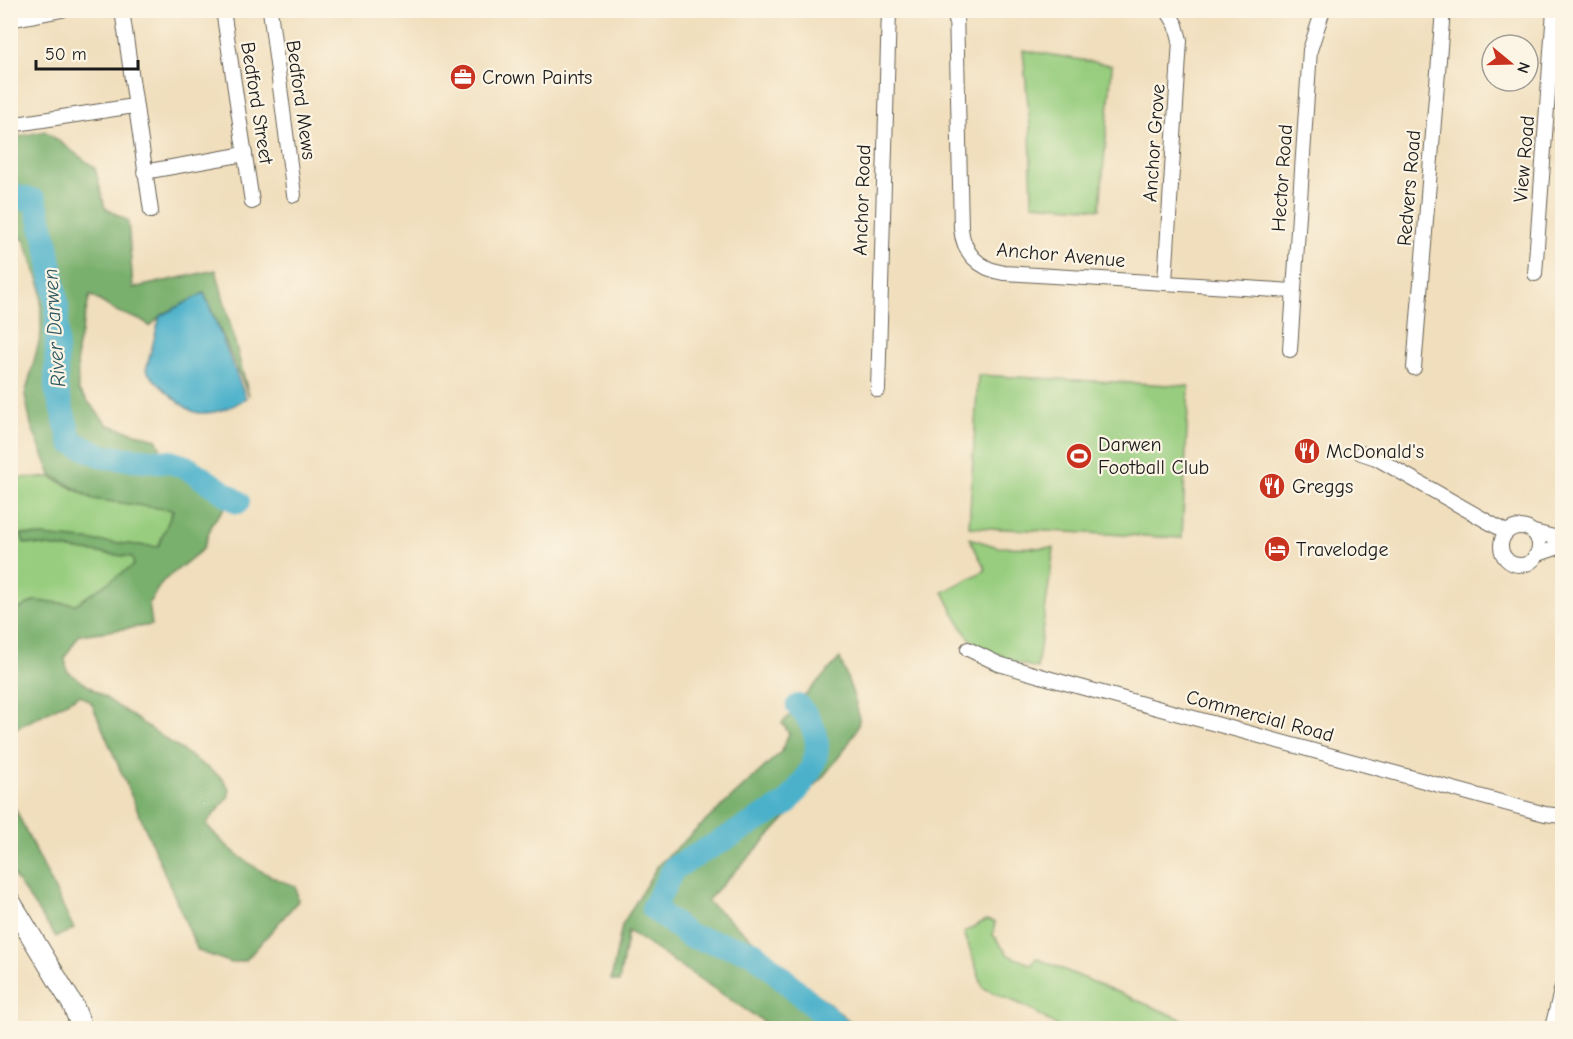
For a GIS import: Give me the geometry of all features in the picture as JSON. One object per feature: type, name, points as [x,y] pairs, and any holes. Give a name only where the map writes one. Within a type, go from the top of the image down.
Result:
[{"type":"street","points":[[10,20],[62,10]]},
{"type":"street","points":[[123,10],[134,106],[151,211]]},
{"type":"street","name":"Bedford Street","points":[[223,10],[252,202]]},
{"type":"street","name":"Bedford Mews","points":[[270,10],[294,195]]},
{"type":"street","name":"Anchor Road","points":[[878,390],[879,270],[889,10]]},
{"type":"street","name":"Anchor Avenue","points":[[956,10],[961,228],[964,243],[971,256],[986,268],[1004,273],[1293,291]]},
{"type":"street","name":"Anchor Grove","points":[[1165,282],[1180,40],[1176,25],[1167,10]]},
{"type":"street","name":"Hector Road","points":[[1290,350],[1310,50],[1323,10]]},
{"type":"street","name":"Redvers Road","points":[[1414,368],[1443,10]]},
{"type":"street","name":"View Road","points":[[1535,274],[1557,71],[1554,10]]},
{"type":"street","points":[[16,124],[134,106]]},
{"type":"street","points":[[144,172],[245,154]]},
{"type":"street","points":[[1361,453],[1376,458],[1506,532]]},
{"type":"street","points":[[1506,532],[1522,526],[1534,532],[1563,539]]},
{"type":"street","points":[[1506,532],[1501,549],[1507,560],[1512,563],[1525,564],[1536,555],[1563,546]]},
{"type":"street","points":[[1534,532],[1539,543],[1536,555]]},
{"type":"street","name":"Commercial Road","points":[[968,649],[999,664],[1051,679],[1545,814],[1563,816]]},
{"type":"street","name":"Commercial Road","points":[[1545,814],[1563,823]]},
{"type":"street","points":[[10,902],[73,1005],[82,1029]]},
{"type":"street","points":[[1552,1029],[1563,987]]},
{"type":"green space","points":[[1023,50],[1112,65],[1100,209],[1032,204],[1030,127]]},
{"type":"green space","points":[[45,131],[95,168],[105,208],[128,221],[133,288],[216,270],[249,396],[204,293],[160,316],[150,327],[145,322],[116,311],[90,295],[77,350],[78,390],[108,425],[156,439],[160,446],[158,454],[118,448],[89,439],[72,422],[66,406],[62,371],[62,301],[52,250],[37,199],[11,192],[11,138]]},
{"type":"green space","points":[[10,199],[32,205],[43,247],[51,309],[49,388],[68,445],[107,463],[167,468],[182,473],[202,482],[230,502],[213,522],[203,549],[162,582],[149,603],[152,625],[79,635],[65,657],[67,671],[222,778],[229,789],[229,796],[206,824],[247,862],[271,876],[296,886],[298,901],[246,960],[232,963],[198,951],[91,702],[80,695],[11,731],[11,613],[34,601],[76,604],[134,565],[132,557],[24,543],[21,534],[158,547],[173,510],[93,499],[51,475],[31,425],[25,395],[41,334],[41,287],[24,239],[11,238]]},
{"type":"green space","name":"Darwen Football Club","points":[[978,375],[1189,386],[1182,538],[969,527]]},
{"type":"green space","points":[[51,477],[93,499],[173,510],[159,547],[22,534],[24,543],[133,557],[134,566],[76,604],[34,601],[11,613],[10,478]]},
{"type":"green space","points":[[969,538],[998,547],[1054,548],[1037,668],[999,657],[977,646],[953,612],[943,592],[986,570]]},
{"type":"green space","points":[[840,658],[858,711],[859,719],[854,734],[819,782],[707,901],[858,1028],[851,1028],[843,1023],[756,947],[691,930],[659,907],[677,873],[787,807],[804,788],[815,770],[821,742],[814,718],[800,701]]},
{"type":"green space","points":[[793,712],[804,732],[808,754],[802,771],[790,788],[751,817],[671,865],[659,879],[643,907],[685,941],[752,958],[835,1028],[773,1028],[628,931],[619,982],[611,980],[622,925],[658,865],[782,751],[789,733],[782,723]]},
{"type":"green space","points":[[10,798],[74,929],[56,937],[11,872]]},
{"type":"green space","points":[[986,920],[995,922],[993,935],[1008,955],[1032,965],[1036,958],[1203,1028],[1060,1028],[1027,1007],[983,988],[964,932]]},
{"type":"water","points":[[204,293],[246,398],[228,408],[198,413],[181,404],[146,370],[160,316]]},
{"type":"waterway","name":"River Darwen","points":[[10,195],[35,201],[47,245],[57,306],[56,388],[71,442],[105,457],[170,462],[186,467],[238,502]]},
{"type":"waterway","name":"River Darwen","points":[[798,706],[809,719],[815,732],[817,745],[816,756],[805,780],[786,804],[674,868],[653,908],[689,936],[753,952],[839,1028]]},
{"type":"place","name":"Crown Paints","points":[[463,77]]},
{"type":"place","name":"McDonald's","points":[[1307,451]]},
{"type":"place","name":"Darwen Football Club","points":[[1079,456]]},
{"type":"place","name":"Greggs","points":[[1272,486]]},
{"type":"place","name":"Travelodge","points":[[1277,549]]}]
